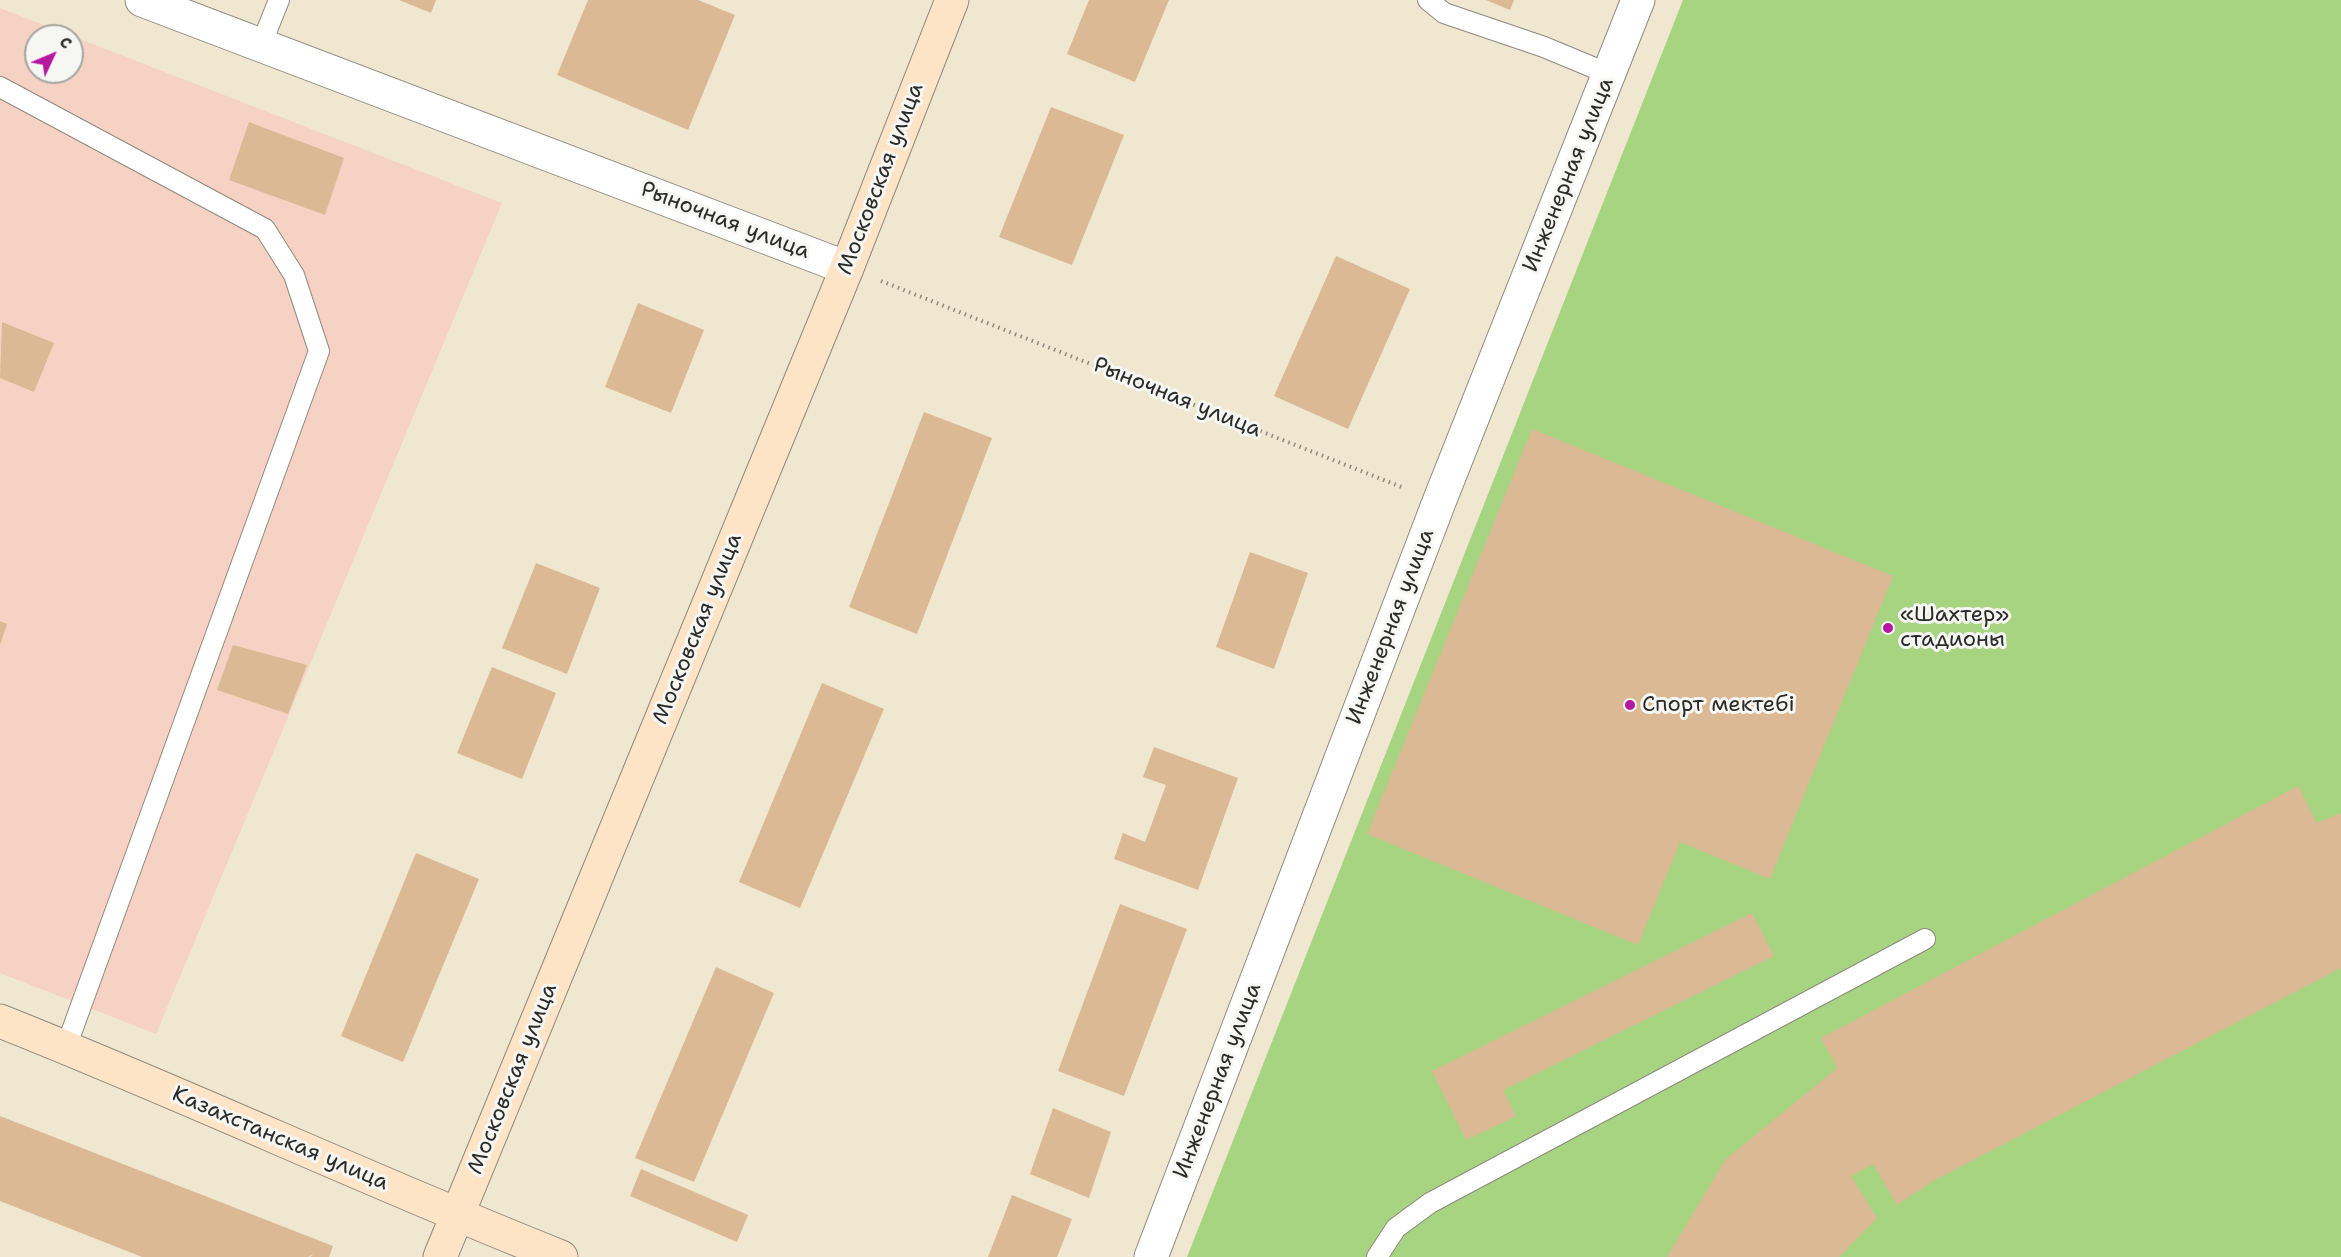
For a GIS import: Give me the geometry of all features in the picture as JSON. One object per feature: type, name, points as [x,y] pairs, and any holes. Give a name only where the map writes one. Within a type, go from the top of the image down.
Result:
[{"type":"street","name":"Рыночная улица","points":[[142,0],[847,268]]},
{"type":"street","name":"Московская улица","points":[[440,1257],[847,268],[952,0]]},
{"type":"street","name":"Инженерная улица","points":[[1151,1257],[1439,501],[1638,0]]},
{"type":"street","name":"Казахстанская улица","points":[[0,1021],[66,1047],[456,1215],[561,1257]]},
{"type":"lane","points":[[261,45],[279,0]]},
{"type":"lane","points":[[1428,0],[1444,13],[1544,47],[1609,74]]},
{"type":"lane","points":[[0,87],[265,229],[294,275],[319,351],[66,1047]]},
{"type":"lane","points":[[1377,1257],[1396,1228],[1430,1203],[1924,939]]},
{"type":"path","name":"Рыночная улица","points":[[847,268],[1439,501]]},
{"type":"shaded area","points":[[0,8],[41,24],[24,24],[24,84],[84,84],[84,41],[502,203],[156,1034],[0,973]]},
{"type":"green space","name":"«Шахтер» стадионы","points":[[1683,0],[2341,0],[2341,1257],[1187,1257]]},
{"type":"building","points":[[399,0],[436,0],[431,13]]},
{"type":"building","points":[[588,0],[698,0],[735,15],[688,130],[557,75]]},
{"type":"building","points":[[1089,0],[1169,0],[1135,82],[1067,54]]},
{"type":"building","points":[[1486,0],[1514,0],[1510,10]]},
{"type":"building","points":[[1051,107],[1124,135],[1072,265],[999,237]]},
{"type":"building","points":[[249,122],[344,158],[325,215],[229,180]]},
{"type":"building","points":[[1336,256],[1410,289],[1348,429],[1274,396]]},
{"type":"building","points":[[638,303],[704,330],[671,413],[605,387]]},
{"type":"building","points":[[2,322],[54,343],[34,392],[0,378]]},
{"type":"building","points":[[924,412],[992,438],[917,634],[849,607]]},
{"type":"building","name":"Спорт мектебі","points":[[1532,429],[1893,576],[1770,879],[1680,842],[1638,945],[1367,834]]},
{"type":"building","points":[[1250,552],[1308,573],[1274,669],[1216,647]]},
{"type":"building","points":[[536,563],[600,588],[567,674],[502,648]]},
{"type":"building","points":[[0,621],[7,624],[0,645]]},
{"type":"building","points":[[233,645],[307,665],[288,714],[217,690]]},
{"type":"building","points":[[492,667],[556,693],[522,779],[457,753]]},
{"type":"building","points":[[822,683],[884,709],[800,908],[739,882]]},
{"type":"building","points":[[1154,747],[1238,778],[1198,890],[1114,859],[1123,833],[1145,842],[1166,785],[1143,777]]},
{"type":"building","points":[[2298,786],[2317,823],[2341,813],[2341,968],[1933,1181],[1897,1205],[1873,1164],[1851,1176],[1877,1218],[1839,1257],[1667,1257],[1725,1160],[1837,1068],[1821,1038]]},
{"type":"building","points":[[416,853],[479,879],[403,1062],[341,1036]]},
{"type":"building","points":[[1120,904],[1187,929],[1124,1096],[1058,1071]]},
{"type":"building","points":[[1752,913],[1774,956],[1503,1090],[1516,1116],[1466,1140],[1432,1071]]},
{"type":"building","points":[[716,967],[774,993],[694,1182],[635,1158]]},
{"type":"building","points":[[1053,1108],[1111,1132],[1089,1198],[1030,1174]]},
{"type":"building","points":[[0,1116],[333,1246],[329,1257],[310,1257],[314,1254],[308,1257],[142,1257],[0,1201]]},
{"type":"building","points":[[641,1169],[748,1215],[737,1242],[630,1196]]},
{"type":"building","points":[[1012,1195],[1072,1219],[1057,1257],[988,1257]]},
{"type":"place","name":"«Шахтер» стадионы","points":[[1888,628]]},
{"type":"place","name":"Спорт мектебі","points":[[1630,705]]}]
